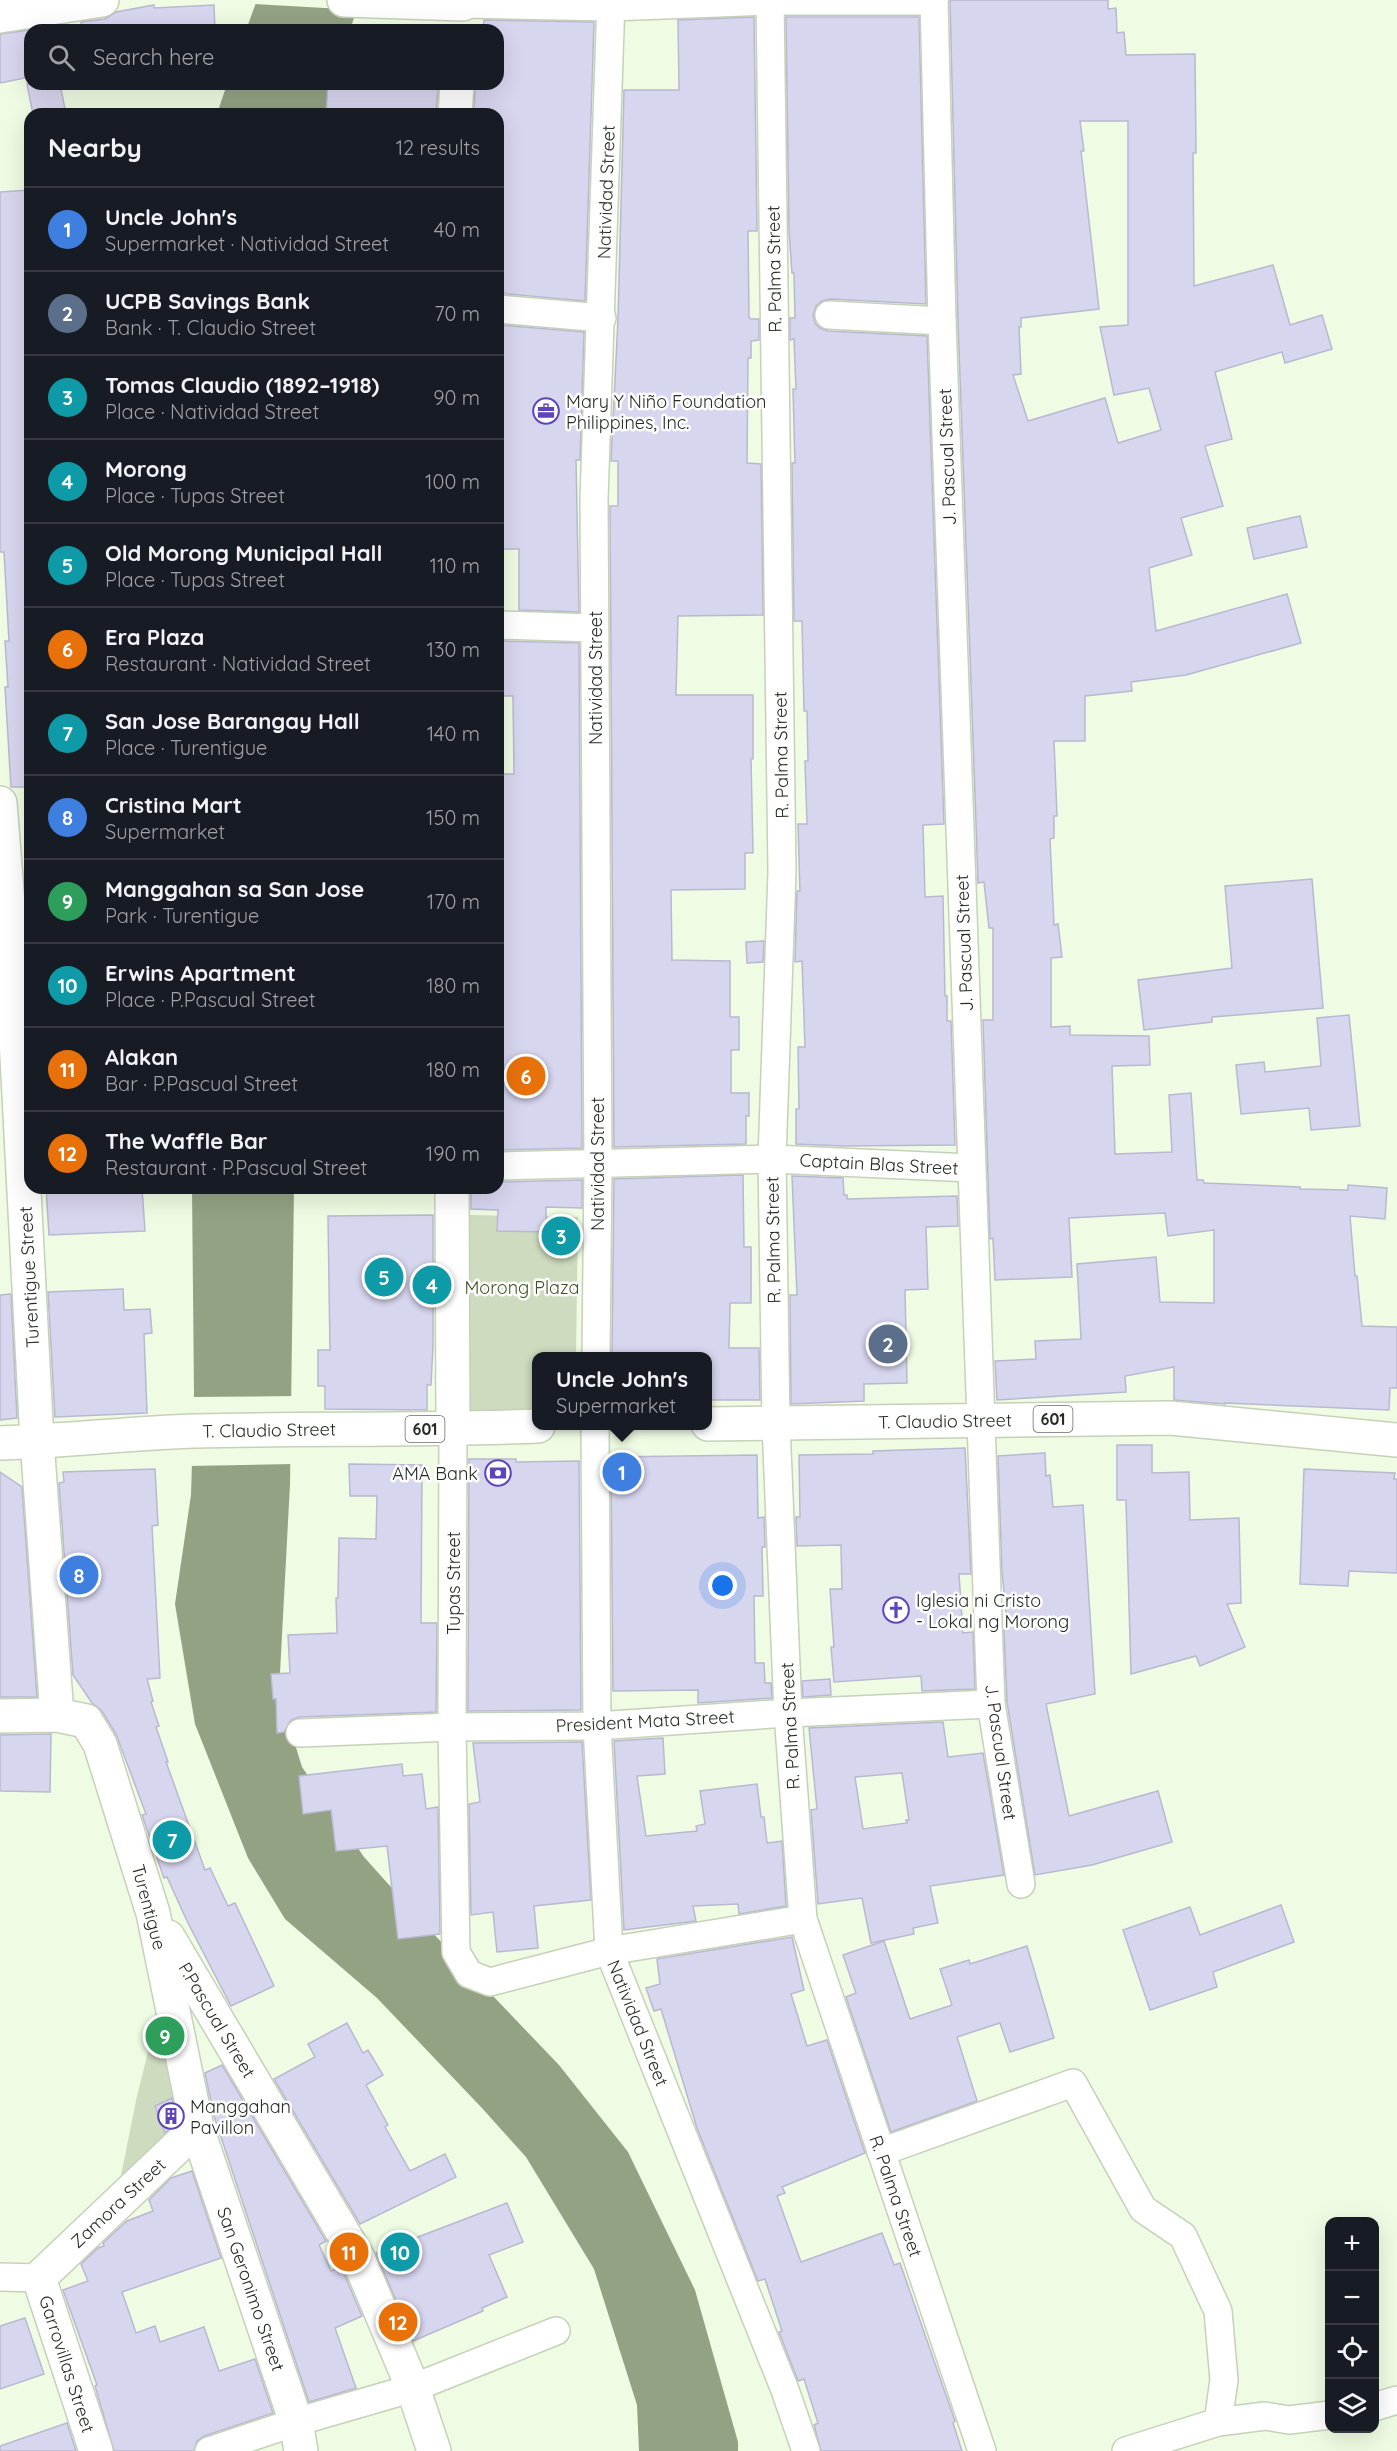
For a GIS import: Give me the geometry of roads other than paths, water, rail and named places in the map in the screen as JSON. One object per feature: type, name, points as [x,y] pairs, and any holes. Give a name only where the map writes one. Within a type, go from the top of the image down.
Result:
[{"type":"street","points":[[0,16],[102,0]]},
{"type":"street","points":[[344,0],[462,11],[611,3],[770,0],[934,1]]},
{"type":"street","name":"R. Palma Street","points":[[770,0],[782,872],[772,1159],[776,1424],[788,1713],[803,1919],[982,2451]]},
{"type":"street","name":"J. Pascual Street","points":[[934,1],[942,321],[991,1704],[1021,1884]]},
{"type":"street","name":"Natividad Street","points":[[596,1352],[598,1165],[594,499],[611,3]]},
{"type":"street","points":[[456,108],[457,90]]},
{"type":"street","points":[[504,310],[602,318]]},
{"type":"street","points":[[829,315],[942,321]]},
{"type":"street","points":[[504,626],[594,628]]},
{"type":"street","name":"Turentigue Street","points":[[0,803],[11,942],[24,1183]]},
{"type":"street","name":"Captain Blas Street","points":[[504,1166],[772,1159],[971,1168]]},
{"type":"street","name":"Turentigue Street","points":[[25,1194],[38,1442],[57,1715]]},
{"type":"street","name":"Tupas Street","points":[[453,1194],[452,1727],[456,1952],[469,1974],[490,1982],[609,1951]]},
{"type":"street","name":"T. Claudio Street","points":[[712,1424],[1170,1418],[1397,1440]]},
{"type":"street","name":"T. Claudio Street","points":[[0,1443],[162,1432],[312,1428],[453,1429],[532,1425]]},
{"type":"street","name":"Natividad Street","points":[[595,1430],[597,1726],[609,1951],[785,2390],[806,2451]]},
{"type":"street","name":"President Mata Street","points":[[300,1733],[452,1727],[597,1726],[788,1713],[991,1704]]},
{"type":"street","name":"Turentigue","points":[[0,1716],[57,1715],[86,1721],[100,1744],[153,1913],[197,2128]]},
{"type":"street","name":"P.Pascual Street","points":[[153,1913],[358,2258],[413,2388],[434,2451]]},
{"type":"street","points":[[609,1951],[803,1919]]},
{"type":"street","points":[[881,2152],[1073,2083],[1143,2209],[1183,2236],[1218,2311],[1224,2380],[1218,2422]]},
{"type":"street","name":"Zamora Street","points":[[39,2278],[197,2128]]},
{"type":"street","name":"San Geronimo Street","points":[[197,2128],[299,2436]]},
{"type":"street","points":[[0,2277],[39,2278]]},
{"type":"street","name":"Garrovillas Street","points":[[39,2278],[96,2451]]},
{"type":"street","points":[[209,2451],[299,2436],[556,2331]]},
{"type":"street","points":[[1379,2405],[1397,2400]]},
{"type":"street","points":[[1126,2451],[1218,2422],[1265,2416],[1289,2420],[1325,2416]]},
{"type":"place","name":"Mary Y Niño Foundation Philippines, Inc.","points":[[546,411]]},
{"type":"place","name":"Era Plaza","points":[[526,1076]]},
{"type":"place","name":"Tomas Claudio (1892–1918)","points":[[561,1236]]},
{"type":"place","name":"Old Morong Municipal Hall","points":[[384,1277]]},
{"type":"place","name":"Morong","points":[[432,1285]]},
{"type":"place","name":"UCPB Savings Bank","points":[[888,1344]]},
{"type":"place","name":"Uncle John's","points":[[622,1472]]},
{"type":"place","name":"AMA Bank","points":[[498,1473]]},
{"type":"place","name":"Cristina Mart","points":[[79,1575]]},
{"type":"place","name":"Iglesia ni Cristo - Lokal ng Morong","points":[[896,1610]]},
{"type":"place","name":"San Jose Barangay Hall","points":[[172,1840]]},
{"type":"place","name":"Manggahan sa San Jose","points":[[165,2036]]},
{"type":"place","name":"Manggahan Pavillon","points":[[171,2116]]},
{"type":"place","name":"Alakan","points":[[349,2252]]},
{"type":"place","name":"Erwins Apartment","points":[[400,2252]]},
{"type":"place","name":"The Waffle Bar","points":[[398,2322]]},
{"type":"park label","name":"Morong Plaza","points":[[522,1287]]}]
